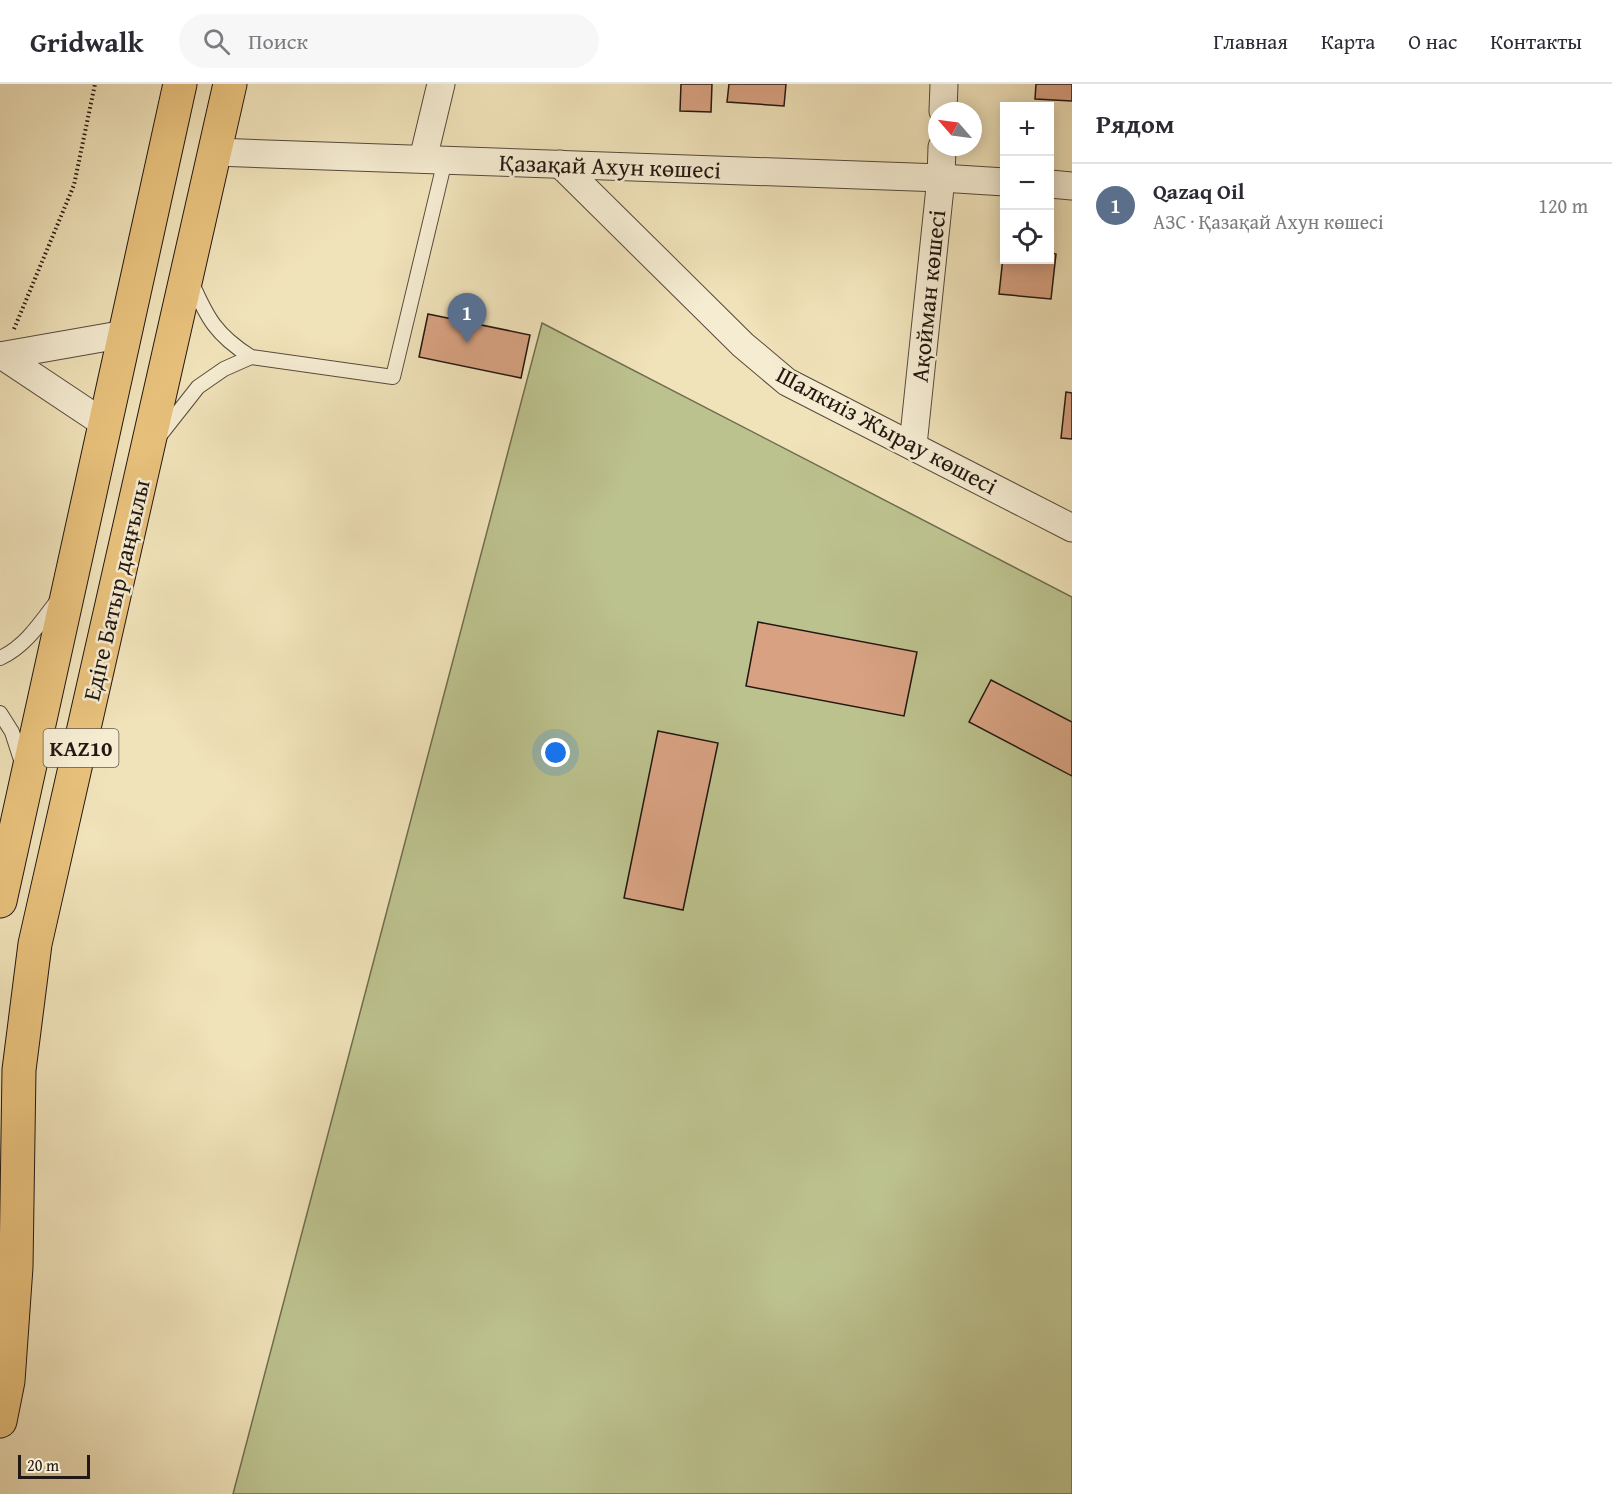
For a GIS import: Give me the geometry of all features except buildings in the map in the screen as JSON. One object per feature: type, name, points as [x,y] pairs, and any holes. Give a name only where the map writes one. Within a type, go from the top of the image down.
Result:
[{"type":"main road","name":"Едіге Батыр даңғылы","points":[[0,901],[180,84]]},
{"type":"main road","name":"Едіге Батыр даңғылы","points":[[0,1421],[8,1381],[16,1267],[19,1070],[35,944],[230,84]]},
{"type":"main road","points":[[0,1320],[16,1267]]},
{"type":"street","points":[[434,160],[441,84]]},
{"type":"street","points":[[943,102],[944,84]]},
{"type":"street","name":"Қазақай Ахун көшесі","points":[[215,152],[1000,182]]},
{"type":"street","name":"Ақойман көшесі","points":[[913,445],[941,156]]},
{"type":"street","name":"Шалкиіз Жырау көшесі","points":[[560,164],[743,345],[788,382],[1072,528]]},
{"type":"street","points":[[1054,184],[1072,186]]},
{"type":"street","points":[[2,356],[124,334]]},
{"type":"street","points":[[2,356],[105,424]]},
{"type":"lane","points":[[187,273],[202,307],[217,330],[235,347],[251,357],[393,377],[434,160]]},
{"type":"lane","points":[[147,453],[198,387],[224,369],[251,357]]},
{"type":"lane","points":[[0,658],[35,631],[71,582]]},
{"type":"lane","points":[[0,713],[12,732],[27,778]]},
{"type":"path","points":[[2,356],[74,185],[95,84]]},
{"type":"green space","points":[[542,323],[1072,597],[1072,1494],[233,1494]]},
{"type":"place","name":"Qazaq Oil","points":[[467,343]]}]
